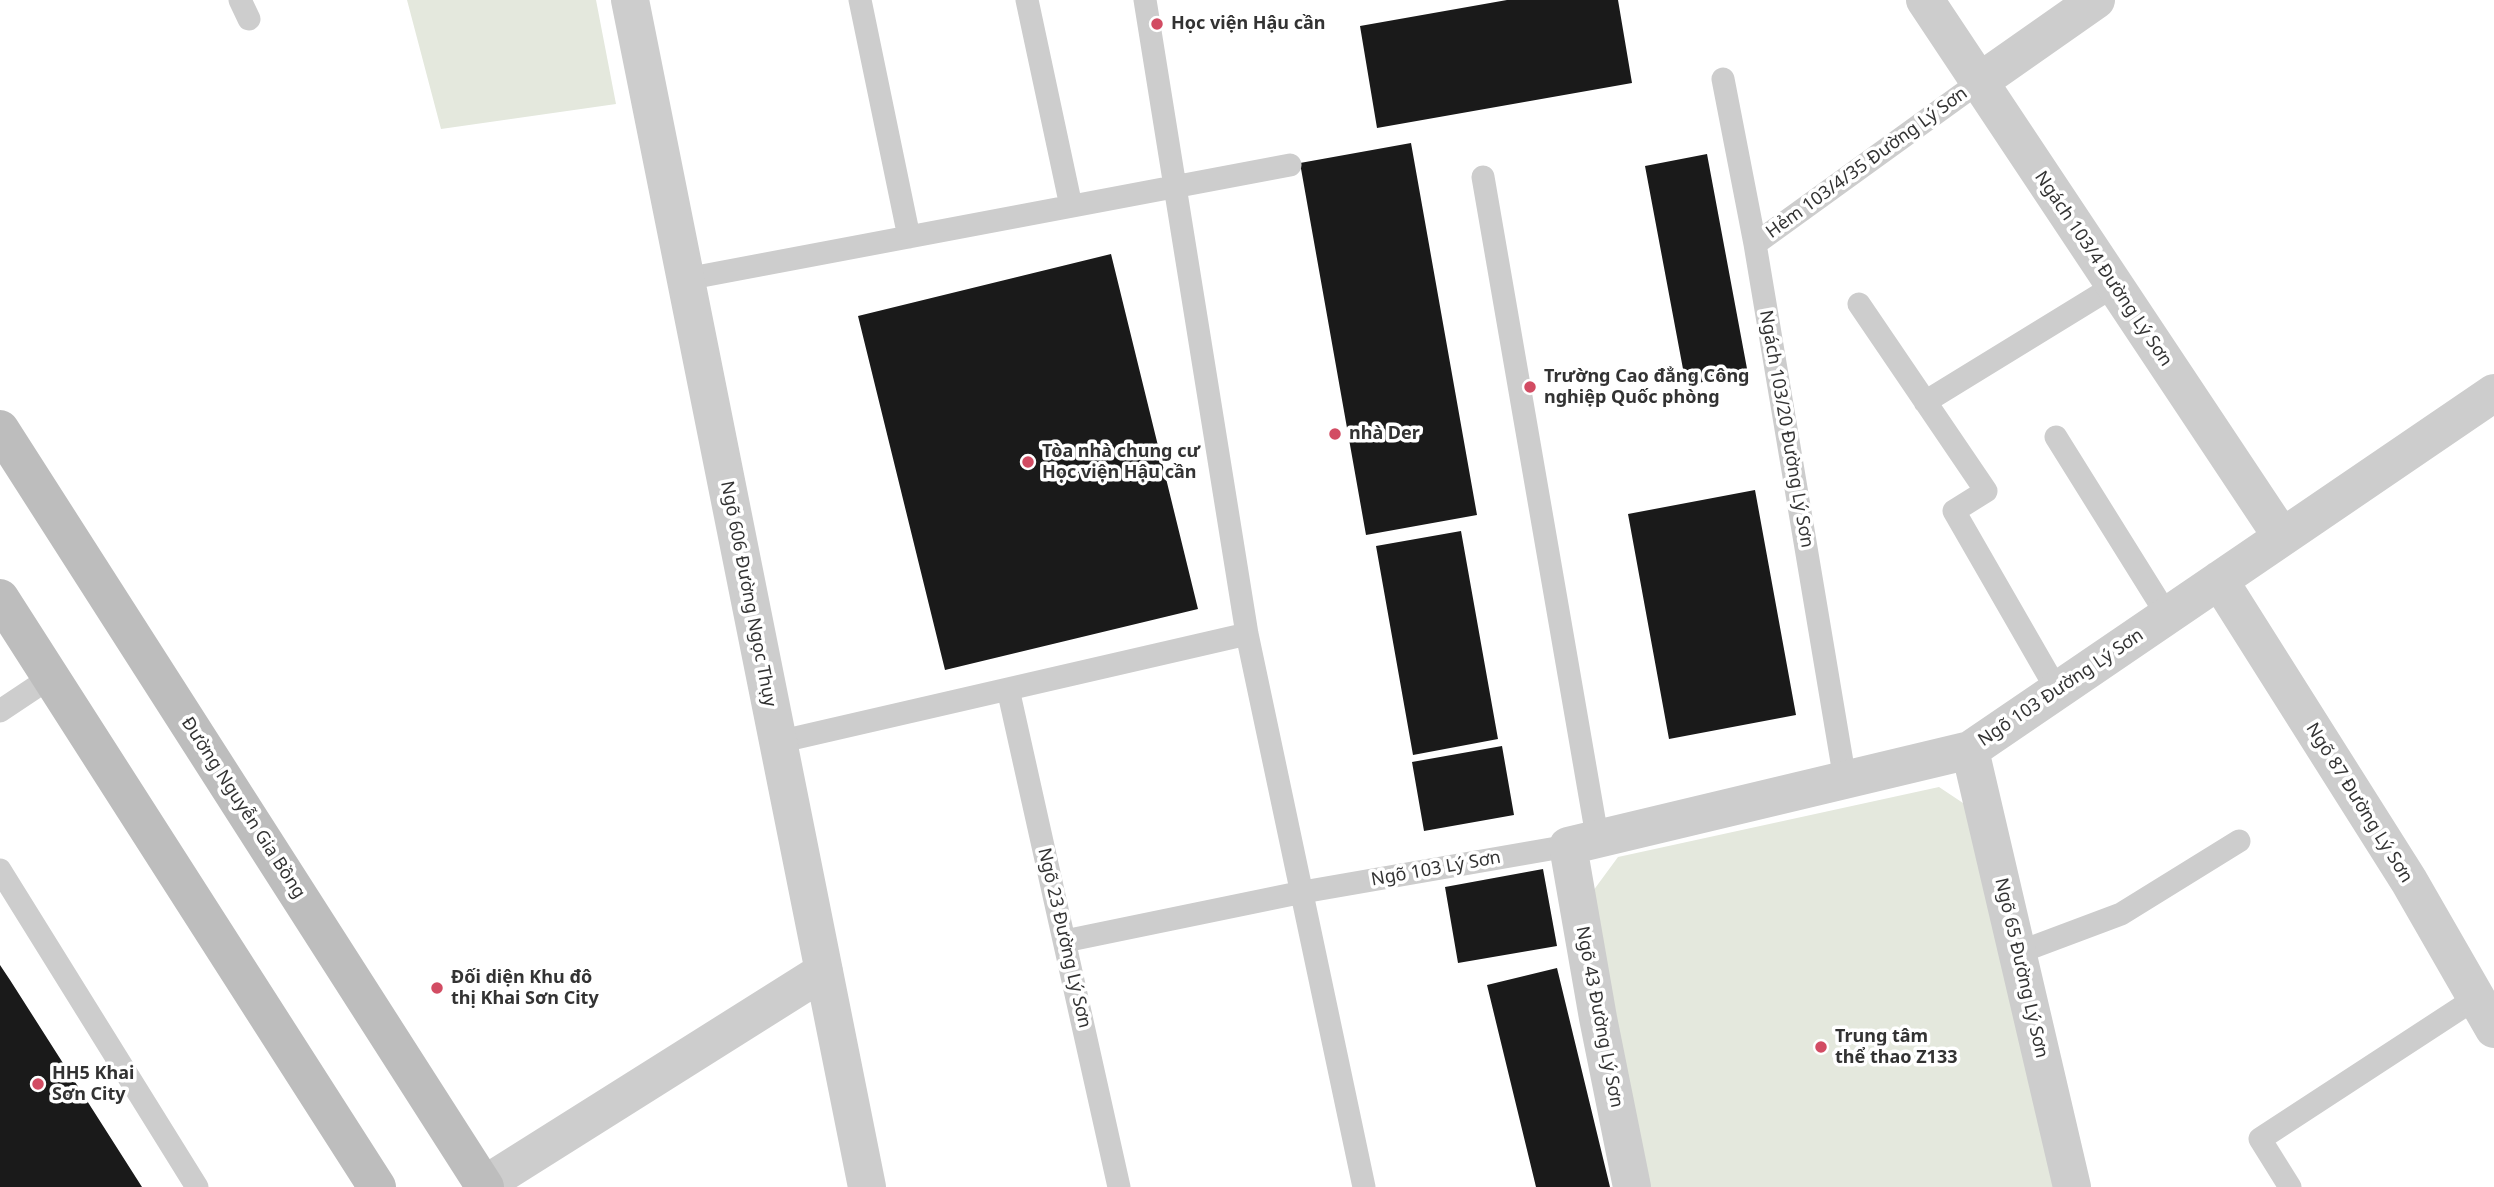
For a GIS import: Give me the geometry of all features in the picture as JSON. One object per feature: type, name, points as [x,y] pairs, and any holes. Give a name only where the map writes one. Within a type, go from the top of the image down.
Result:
[{"type":"main road","name":"Đường Nguyễn Gia Bồng","points":[[0,429],[485,1186]]},
{"type":"main road","points":[[0,598],[377,1187]]},
{"type":"street","name":"Ngõ 606 Đường Ngọc Thụy","points":[[630,0],[867,1187]]},
{"type":"street","name":"Ngách 103/4 Đường Lý Sơn","points":[[1925,0],[2282,537]]},
{"type":"street","points":[[1979,82],[2096,0]]},
{"type":"street","name":"Ngõ 103 Đường Lý Sơn","points":[[1583,844],[1970,750],[2494,393]]},
{"type":"street","name":"Ngõ 87 Đường Lý Sơn","points":[[2219,580],[2409,881],[2488,1017]]},
{"type":"street","name":"Ngõ 65 Đường Lý Sơn","points":[[1970,750],[2072,1187]]},
{"type":"street","name":"Ngõ 43 Đường Lý Sơn","points":[[1583,844],[1598,1018],[1632,1187]]},
{"type":"street","points":[[485,1186],[824,971]]},
{"type":"lane","points":[[860,0],[909,237]]},
{"type":"lane","points":[[1027,0],[1071,206]]},
{"type":"lane","points":[[1145,0],[1247,634],[1364,1187]]},
{"type":"lane","name":"Ngách 103/20 Đường Lý Sơn","points":[[1723,79],[1755,244],[1845,780]]},
{"type":"lane","name":"Hẻm 103/4/35 Đường Lý Sơn","points":[[1755,244],[1979,82]]},
{"type":"lane","points":[[686,279],[1290,165]]},
{"type":"lane","points":[[1483,177],[1583,844]]},
{"type":"lane","points":[[1925,402],[2114,286]]},
{"type":"lane","points":[[1859,304],[1986,491],[1954,511],[2057,691]]},
{"type":"lane","points":[[2056,437],[2167,615]]},
{"type":"lane","points":[[778,742],[1247,634]]},
{"type":"lane","points":[[0,711],[51,677]]},
{"type":"lane","name":"Ngõ 23 Đường Lý Sơn","points":[[1007,689],[1119,1187]]},
{"type":"lane","points":[[2017,953],[2121,914],[2239,841]]},
{"type":"lane","name":"Ngõ 103 Lý Sơn","points":[[1065,941],[1303,892],[1583,844]]},
{"type":"lane","points":[[0,870],[197,1187]]},
{"type":"lane","points":[[2290,1187],[2260,1139],[2488,1017]]},
{"type":"shaded area","points":[[407,0],[596,0],[616,104],[441,129]]},
{"type":"shaded area","name":"Trung tâm thể thao Z133","points":[[1939,787],[1975,811],[2063,1187],[1643,1187],[1582,906],[1618,857]]},
{"type":"building","points":[[1507,0],[1618,0],[1632,83],[1377,128],[1360,26]]},
{"type":"building","points":[[1411,143],[1477,515],[1366,535],[1300,163]]},
{"type":"building","points":[[1707,154],[1748,374],[1686,385],[1645,166]]},
{"type":"building","name":"Tòa nhà chung cư Học viện Hậu cần","points":[[1111,254],[1198,609],[945,670],[858,316]]},
{"type":"building","points":[[1755,490],[1796,715],[1669,739],[1628,514]]},
{"type":"building","points":[[1461,531],[1498,739],[1413,755],[1376,546]]},
{"type":"building","points":[[1502,746],[1514,815],[1424,831],[1412,762]]},
{"type":"building","points":[[1543,869],[1557,946],[1458,963],[1445,887]]},
{"type":"building","name":"HH5 Khai Sơn City","points":[[0,965],[10,980],[142,1187],[0,1187]]},
{"type":"building","points":[[1557,968],[1610,1187],[1536,1187],[1487,985]]},
{"type":"place","name":"Học viện Hậu cần","points":[[1157,24]]},
{"type":"place","name":"Trường Cao đẳng Công nghiệp Quốc phòng","points":[[1530,387]]},
{"type":"place","name":"nhà Der","points":[[1335,434]]},
{"type":"place","name":"Tòa nhà chung cư Học viện Hậu cần","points":[[1028,462]]},
{"type":"place","name":"Đối diện Khu đô thị Khai Sơn City","points":[[437,988]]},
{"type":"place","name":"Trung tâm thể thao Z133","points":[[1821,1047]]},
{"type":"place","name":"HH5 Khai Sơn City","points":[[38,1084]]}]
